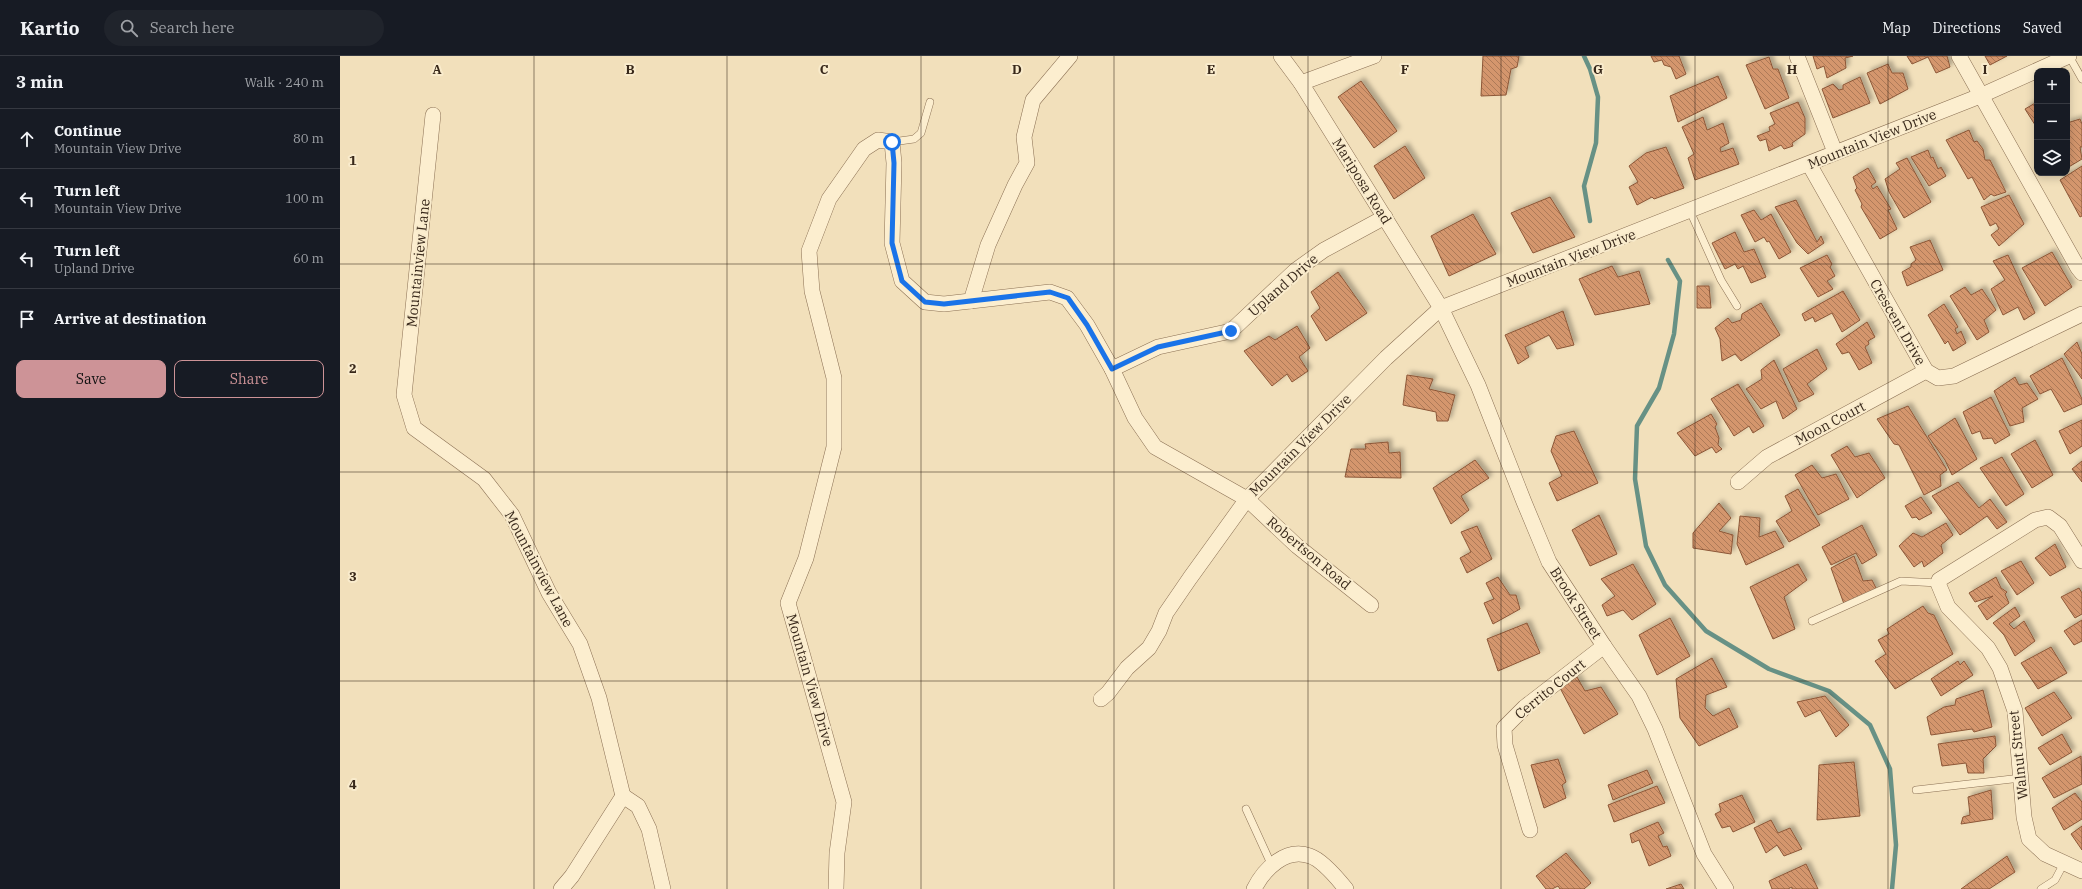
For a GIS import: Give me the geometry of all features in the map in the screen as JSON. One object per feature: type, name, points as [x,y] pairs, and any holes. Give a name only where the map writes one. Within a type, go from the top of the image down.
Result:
[{"type":"street","points":[[971,302],[988,245],[1015,185],[1027,163],[1024,137],[1033,100],[1070,56]]},
{"type":"street","name":"Mariposa Road","points":[[1281,56],[1301,83],[1441,308]]},
{"type":"street","points":[[1301,83],[1374,56]]},
{"type":"street","points":[[1797,56],[1835,152]]},
{"type":"street","points":[[1959,56],[1980,96],[2082,273]]},
{"type":"street","name":"Mountain View Drive","points":[[836,889],[837,853],[844,802],[788,603],[806,558],[834,447],[834,378],[812,291],[809,251],[829,199],[864,149],[878,140],[892,142],[894,163],[892,243],[902,281],[925,302],[944,304],[1050,292],[1068,298],[1087,325],[1112,369],[1135,418],[1155,447],[1247,499],[1386,358],[1441,308],[1980,96],[2069,56]]},
{"type":"street","name":"Mountainview Lane","points":[[432,116],[404,395],[414,428],[484,479],[512,515],[549,593],[580,644],[599,698],[623,796]]},
{"type":"street","name":"Crescent Drive","points":[[1809,164],[1926,371],[1938,378],[1954,376],[2082,314]]},
{"type":"street","name":"Upland Drive","points":[[1112,369],[1158,347],[1231,331],[1296,270],[1324,250],[1385,217]]},
{"type":"street","name":"Brook Street","points":[[1441,308],[1478,385],[1549,562],[1642,703],[1655,729],[1704,854],[1726,889]]},
{"type":"street","name":"Moon Court","points":[[1738,482],[1767,457],[1926,371]]},
{"type":"street","points":[[1101,699],[1108,693],[1127,668],[1149,648],[1159,631],[1166,614],[1247,499]]},
{"type":"street","name":"Robertson Road","points":[[1247,499],[1297,546],[1372,605]]},
{"type":"street","points":[[1938,583],[1939,580],[2035,520],[2048,517],[2060,526],[2082,561]]},
{"type":"street","name":"Walnut Street","points":[[1938,583],[1948,606],[1988,648],[2000,668],[2015,712],[2024,817],[2029,839],[2044,854],[2082,871]]},
{"type":"street","name":"Cerrito Court","points":[[1530,830],[1505,745],[1504,728],[1525,707],[1604,646]]},
{"type":"street","points":[[561,889],[572,876],[623,796],[638,806],[649,830],[663,889]]},
{"type":"street","points":[[1254,889],[1260,878],[1277,861],[1292,853],[1310,856],[1335,875],[1346,889]]},
{"type":"lane","points":[[2069,56],[2082,79]]},
{"type":"lane","points":[[892,142],[914,139],[921,133],[930,102]]},
{"type":"lane","points":[[1690,211],[1721,280],[1737,306]]},
{"type":"lane","points":[[1812,621],[1901,581],[1938,583]]},
{"type":"lane","points":[[1916,790],[1952,784],[2021,778]]},
{"type":"lane","points":[[1246,809],[1272,866]]},
{"type":"lane","points":[[2041,889],[2055,880],[2064,863]]},
{"type":"building","points":[[1483,56],[1519,56],[1517,67],[1511,69],[1506,95],[1481,96]]},
{"type":"building","points":[[1651,56],[1679,56],[1686,74],[1676,79],[1671,67],[1664,65],[1662,60],[1654,62]]},
{"type":"building","points":[[1813,56],[1853,56],[1845,58],[1846,68],[1827,78],[1824,66],[1817,69]]},
{"type":"building","points":[[1907,56],[1947,56],[1950,67],[1936,73],[1928,57],[1912,64]]},
{"type":"building","points":[[1985,56],[2007,56],[1990,65]]},
{"type":"building","points":[[1769,57],[1773,69],[1778,69],[1789,98],[1765,109],[1746,65]]},
{"type":"building","points":[[1888,64],[1892,73],[1903,73],[1908,89],[1880,104],[1867,73]]},
{"type":"building","points":[[1718,76],[1727,98],[1678,122],[1670,96]]},
{"type":"building","points":[[1860,77],[1870,103],[1833,118],[1822,89],[1833,84],[1839,90],[1843,89],[1843,85]]},
{"type":"building","points":[[1361,81],[1397,131],[1374,148],[1338,97]]},
{"type":"building","points":[[1798,102],[1805,118],[1805,134],[1792,143],[1793,146],[1784,149],[1781,145],[1769,151],[1766,139],[1760,141],[1757,136],[1770,131],[1769,127],[1775,124],[1770,113]]},
{"type":"building","points":[[2034,104],[2034,123],[2025,109]]},
{"type":"building","points":[[1703,117],[1707,130],[1723,123],[1729,143],[1720,148],[1721,152],[1733,148],[1739,164],[1695,180],[1688,158],[1694,154],[1682,127]]},
{"type":"building","points":[[2080,119],[2082,124],[2082,147],[2080,147],[2082,159],[2070,166],[2070,140],[2070,122]]},
{"type":"building","points":[[1969,130],[1974,142],[1977,141],[1983,149],[1985,160],[1990,160],[2006,192],[1994,196],[1991,194],[1984,200],[1972,177],[1968,179],[1946,140]]},
{"type":"building","points":[[1405,146],[1425,178],[1394,199],[1374,166]]},
{"type":"building","points":[[1666,147],[1684,188],[1654,199],[1652,197],[1637,205],[1629,187],[1638,182],[1629,166],[1646,153]]},
{"type":"building","points":[[1928,150],[1938,169],[1941,167],[1946,176],[1929,186],[1911,157]]},
{"type":"building","points":[[1907,158],[1931,202],[1904,218],[1889,192],[1885,179],[1900,169],[1896,163]]},
{"type":"building","points":[[2082,166],[2082,216],[2080,217],[2060,180],[2066,176],[2070,176],[2070,174]]},
{"type":"building","points":[[1868,168],[1876,182],[1871,186],[1873,189],[1877,186],[1891,209],[1888,210],[1897,229],[1880,239],[1861,207],[1862,204],[1855,190],[1857,188],[1853,177]]},
{"type":"building","points":[[2009,195],[2024,224],[1999,246],[1991,235],[1999,229],[1996,223],[1990,226],[1981,207]]},
{"type":"building","points":[[1550,197],[1575,237],[1533,253],[1511,213]]},
{"type":"building","points":[[1796,200],[1817,242],[1821,236],[1824,243],[1808,254],[1797,243],[1775,207]]},
{"type":"building","points":[[1754,210],[1761,220],[1771,214],[1791,252],[1779,259],[1769,241],[1767,242],[1764,237],[1755,242],[1741,215]]},
{"type":"building","points":[[1473,214],[1496,254],[1449,276],[1431,236]]},
{"type":"building","points":[[1735,232],[1744,252],[1754,249],[1766,277],[1751,283],[1743,266],[1738,269],[1735,264],[1725,269],[1712,243]]},
{"type":"building","points":[[1930,240],[1943,270],[1907,286],[1902,272],[1911,267],[1911,264],[1916,260],[1910,247]]},
{"type":"building","points":[[2052,252],[2072,287],[2045,306],[2022,268]]},
{"type":"building","points":[[1827,255],[1832,264],[1830,267],[1835,276],[1827,281],[1833,289],[1818,297],[1800,268]]},
{"type":"building","points":[[2008,255],[2035,313],[2024,320],[2018,307],[2003,315],[1991,289],[2005,280],[1993,261]]},
{"type":"building","points":[[1612,266],[1618,277],[1639,271],[1650,304],[1595,315],[1579,279]]},
{"type":"building","points":[[1338,272],[1367,313],[1326,341],[1311,316],[1320,308],[1311,292]]},
{"type":"building","points":[[1697,286],[1709,286],[1711,308],[1697,308]]},
{"type":"building","points":[[1965,287],[1971,295],[1982,289],[1996,310],[1984,320],[1989,332],[1977,340],[1950,296]]},
{"type":"building","points":[[1843,291],[1860,320],[1842,332],[1832,313],[1815,322],[1813,317],[1805,321],[1802,314]]},
{"type":"building","points":[[1761,303],[1780,335],[1741,361],[1735,354],[1722,361],[1720,339],[1715,328],[1728,318],[1732,323],[1741,320],[1742,314]]},
{"type":"building","points":[[1944,304],[1958,327],[1955,329],[1957,334],[1961,331],[1966,343],[1953,351],[1948,341],[1945,344],[1928,315]]},
{"type":"building","points":[[1563,311],[1574,345],[1557,349],[1549,335],[1525,347],[1529,357],[1518,364],[1505,335]]},
{"type":"building","points":[[1867,322],[1875,337],[1868,341],[1869,344],[1865,347],[1872,363],[1859,370],[1849,352],[1842,354],[1836,344]]},
{"type":"building","points":[[1297,326],[1310,348],[1299,357],[1308,371],[1292,382],[1287,374],[1272,386],[1244,351],[1269,336],[1275,340]]},
{"type":"building","points":[[2077,342],[2082,354],[2082,379],[2064,354]]},
{"type":"building","points":[[1817,349],[1827,369],[1807,384],[1814,394],[1799,402],[1783,369]]},
{"type":"building","points":[[2062,358],[2082,399],[2082,404],[2064,412],[2051,389],[2040,394],[2030,376]]},
{"type":"building","points":[[1774,360],[1797,409],[1783,419],[1776,401],[1761,409],[1746,389],[1762,379],[1761,370]]},
{"type":"building","points":[[1407,375],[1433,379],[1429,389],[1455,395],[1448,421],[1437,421],[1436,412],[1403,405]]},
{"type":"building","points":[[2015,377],[2019,385],[2027,383],[2038,399],[2022,408],[2024,422],[2010,426],[1994,391]]},
{"type":"building","points":[[1738,384],[1764,426],[1753,433],[1749,426],[1734,436],[1711,399]]},
{"type":"building","points":[[1991,397],[2010,435],[1995,444],[1992,438],[1983,439],[1980,431],[1972,434],[1963,412]]},
{"type":"building","points":[[1908,406],[1947,470],[1940,475],[1941,486],[1924,495],[1899,445],[1894,444],[1877,419]]},
{"type":"building","points":[[1711,414],[1717,424],[1715,427],[1719,438],[1718,445],[1722,449],[1716,453],[1712,447],[1695,456],[1677,433]]},
{"type":"building","points":[[1955,418],[1977,459],[1952,475],[1945,460],[1928,436]]},
{"type":"building","points":[[2082,420],[2082,446],[2070,454],[2059,431]]},
{"type":"building","points":[[1574,431],[1598,483],[1557,501],[1549,483],[1562,476],[1551,451],[1556,436]]},
{"type":"building","points":[[2035,440],[2053,475],[2032,488],[2011,454]]},
{"type":"building","points":[[1388,442],[1389,453],[1400,452],[1401,478],[1345,477],[1351,449],[1366,449],[1365,444]]},
{"type":"building","points":[[1847,446],[1855,457],[1869,453],[1885,478],[1857,498],[1831,455]]},
{"type":"building","points":[[2002,457],[2024,494],[2006,506],[1980,468]]},
{"type":"building","points":[[1475,460],[1489,478],[1461,496],[1469,510],[1451,524],[1433,488]]},
{"type":"building","points":[[2082,461],[2082,482],[2072,469]]},
{"type":"building","points":[[1812,465],[1822,478],[1836,474],[1849,499],[1818,515],[1795,475]]},
{"type":"building","points":[[1958,482],[1979,508],[1990,499],[2007,522],[1997,529],[1987,516],[1960,535],[1932,496]]},
{"type":"building","points":[[1798,489],[1820,525],[1789,542],[1776,521],[1792,511],[1785,496]]},
{"type":"building","points":[[1921,497],[1932,513],[1919,520],[1916,517],[1912,518],[1905,506]]},
{"type":"building","points":[[1719,503],[1731,518],[1719,531],[1733,535],[1731,554],[1693,548],[1693,533]]},
{"type":"building","points":[[1599,515],[1617,554],[1590,566],[1572,530]]},
{"type":"building","points":[[1740,516],[1760,518],[1759,537],[1775,531],[1784,547],[1746,565],[1737,544]]},
{"type":"building","points":[[1946,523],[1953,535],[1941,545],[1943,553],[1924,567],[1922,561],[1914,567],[1899,546],[1913,533],[1922,537]]},
{"type":"building","points":[[1862,525],[1877,555],[1862,564],[1856,553],[1831,565],[1822,547]]},
{"type":"building","points":[[1477,526],[1492,559],[1467,573],[1460,558],[1471,552],[1461,532]]},
{"type":"building","points":[[2055,544],[2066,567],[2050,576],[2035,558]]},
{"type":"building","points":[[1854,556],[1863,581],[1872,580],[1878,592],[1844,604],[1831,568]]},
{"type":"building","points":[[2021,561],[2034,583],[2017,595],[2001,571]]},
{"type":"building","points":[[1633,564],[1656,604],[1632,620],[1623,610],[1607,616],[1602,605],[1615,596],[1601,579]]},
{"type":"building","points":[[1798,564],[1807,580],[1784,597],[1795,629],[1773,639],[1750,587]]},
{"type":"building","points":[[1498,577],[1510,595],[1516,595],[1520,609],[1493,624],[1484,603],[1494,599],[1486,583]]},
{"type":"building","points":[[1996,577],[2001,588],[2007,592],[2005,594],[2009,603],[1987,620],[1978,606],[1993,596],[1975,602],[1969,593]]},
{"type":"building","points":[[2079,588],[2082,593],[2082,614],[2075,618],[2061,597]]},
{"type":"building","points":[[1923,606],[1928,613],[1934,615],[1953,654],[1895,689],[1875,661],[1886,654],[1878,640],[1889,634],[1887,629]]},
{"type":"building","points":[[2015,607],[2020,616],[2009,624],[2014,629],[2024,621],[2035,641],[2015,656],[2004,635],[1993,623]]},
{"type":"building","points":[[1670,618],[1690,656],[1657,675],[1639,635]]},
{"type":"building","points":[[2082,620],[2082,641],[2074,645],[2064,631]]},
{"type":"building","points":[[1527,623],[1540,653],[1498,671],[1487,639]]},
{"type":"building","points":[[2051,647],[2067,673],[2038,689],[2021,663]]},
{"type":"building","points":[[1712,658],[1727,687],[1706,695],[1705,708],[1713,716],[1729,708],[1738,727],[1699,746],[1680,718],[1676,679]]},
{"type":"building","points":[[1958,661],[1960,665],[1964,661],[1973,675],[1941,696],[1931,679]]},
{"type":"building","points":[[1577,677],[1585,691],[1601,687],[1618,714],[1584,734],[1559,686]]},
{"type":"building","points":[[1983,690],[1992,727],[1974,732],[1972,729],[1931,735],[1927,717],[1944,707],[1955,705],[1956,699]]},
{"type":"building","points":[[2054,692],[2072,718],[2042,736],[2025,708]]},
{"type":"building","points":[[1825,696],[1849,725],[1836,737],[1820,710],[1805,717],[1797,702]]},
{"type":"building","points":[[2062,734],[2072,752],[2050,765],[2038,748]]},
{"type":"building","points":[[1995,736],[1996,746],[1983,759],[1984,773],[1968,773],[1966,763],[1942,766],[1938,744]]},
{"type":"building","points":[[2081,756],[2082,784],[2054,798],[2042,778]]},
{"type":"building","points":[[1558,759],[1566,782],[1562,785],[1566,798],[1544,808],[1531,765]]},
{"type":"building","points":[[1854,762],[1860,816],[1817,820],[1819,765]]},
{"type":"building","points":[[1647,770],[1653,783],[1613,800],[1608,785]]},
{"type":"building","points":[[1657,786],[1665,803],[1614,822],[1608,805]]},
{"type":"building","points":[[1991,790],[1993,819],[1961,824],[1963,817],[1970,815],[1968,797]]},
{"type":"building","points":[[2075,793],[2082,802],[2082,819],[2064,830],[2052,808]]},
{"type":"building","points":[[1742,795],[1755,822],[1733,832],[1730,826],[1722,828],[1715,814],[1721,811],[1719,804]]},
{"type":"building","points":[[1771,820],[1778,833],[1790,828],[1802,849],[1784,856],[1777,845],[1766,853],[1754,828]]},
{"type":"building","points":[[1658,822],[1664,833],[1658,836],[1663,847],[1667,846],[1671,856],[1649,866],[1639,840],[1632,843],[1630,834]]},
{"type":"building","points":[[2082,826],[2082,850],[2071,834]]},
{"type":"building","points":[[1566,853],[1591,883],[1584,889],[1560,889],[1558,886],[1552,889],[1546,889],[1536,876]]},
{"type":"building","points":[[2007,856],[2015,872],[1989,889],[1961,889]]},
{"type":"building","points":[[1806,864],[1818,889],[1792,889],[1792,887],[1788,889],[1772,889],[1769,881]]},
{"type":"building","points":[[1681,884],[1684,889],[1666,889]]},
{"type":"waterway","points":[[1584,56],[1590,69],[1598,97],[1596,143],[1584,186],[1590,221]]},
{"type":"waterway","points":[[1668,260],[1680,281],[1674,334],[1659,388],[1637,426],[1635,479],[1646,546],[1665,585],[1706,631],[1769,669],[1829,691],[1870,725],[1890,769],[1896,845],[1892,889]]},
{"type":"route","points":[[892,142],[894,163],[892,243],[902,281],[925,302],[944,304],[1050,292],[1068,298],[1087,325],[1112,369],[1158,347],[1231,331]]}]
